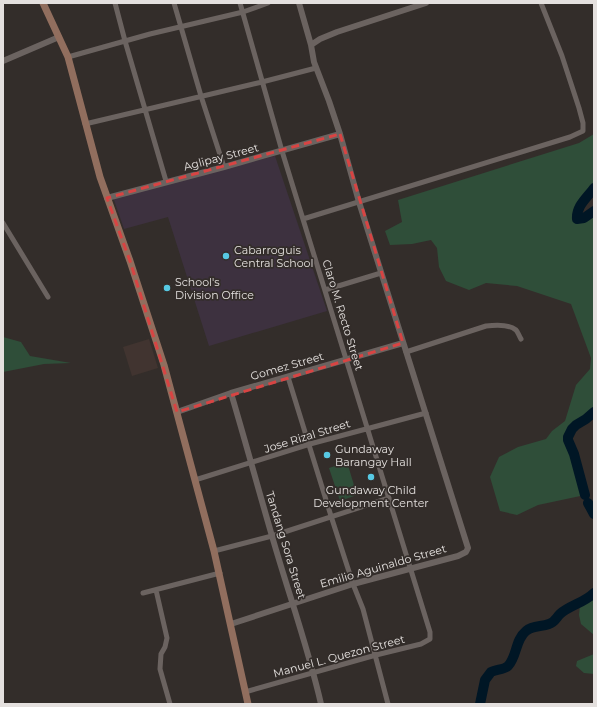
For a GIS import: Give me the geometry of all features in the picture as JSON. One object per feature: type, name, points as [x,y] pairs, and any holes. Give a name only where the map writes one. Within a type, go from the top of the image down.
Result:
[{"type":"main road","points":[[43,3],[68,57],[85,124],[107,198],[130,261],[164,365],[220,573],[248,704]]},
{"type":"street","points":[[115,3],[166,181]]},
{"type":"street","points":[[174,3],[201,96],[224,167]]},
{"type":"street","name":"Claro M. Recto Street","points":[[240,3],[282,151],[430,632]]},
{"type":"street","points":[[68,57],[125,41],[243,12],[268,3]]},
{"type":"street","points":[[299,3],[316,68],[340,134],[359,202],[426,413]]},
{"type":"street","points":[[311,45],[336,32],[426,3]]},
{"type":"street","points":[[303,219],[570,137],[582,131],[583,123],[562,56],[541,3]]},
{"type":"street","points":[[3,61],[60,37]]},
{"type":"street","points":[[85,124],[316,68]]},
{"type":"street","name":"Aglipay Street","points":[[107,198],[340,134]]},
{"type":"street","points":[[3,223],[48,296]]},
{"type":"street","points":[[325,290],[381,273]]},
{"type":"street","points":[[406,352],[492,325],[512,328],[517,332],[521,339]]},
{"type":"street","name":"Gomez Street","points":[[176,412],[231,393],[404,342]]},
{"type":"street","points":[[288,376],[331,516],[353,584],[363,609],[388,704]]},
{"type":"street","name":"Tandang Sora Street","points":[[231,393],[272,536],[314,673],[321,704]]},
{"type":"street","name":"Jose Rizal Street","points":[[195,480],[310,444],[426,413]]},
{"type":"street","name":"Emilio Aguinaldo Street","points":[[231,624],[353,584],[458,556],[468,550],[468,545],[426,413]]},
{"type":"street","points":[[214,551],[272,536],[389,498]]},
{"type":"street","points":[[143,593],[220,573]]},
{"type":"street","points":[[156,590],[167,638],[165,647],[161,654],[160,669],[170,704]]},
{"type":"street","name":"Manuel L. Quezon Street","points":[[245,692],[376,655],[425,643],[430,639],[430,632]]},
{"type":"highlighted area","points":[[340,134],[403,343],[177,412],[130,261],[107,198]]},
{"type":"shaded area","points":[[275,156],[327,311],[209,346],[168,217],[124,229],[113,197]]},
{"type":"shaded area","points":[[149,339],[158,368],[132,376],[123,347]]},
{"type":"green space","points":[[594,134],[594,188],[579,206],[577,219],[584,218],[594,211],[594,412],[577,426],[568,437],[585,495],[538,505],[517,515],[500,511],[490,477],[499,457],[518,447],[546,439],[552,431],[565,421],[576,385],[590,369],[591,358],[571,304],[517,286],[486,283],[469,290],[446,281],[439,267],[437,248],[431,240],[412,244],[390,245],[385,231],[402,222],[398,200],[579,143]]},
{"type":"green space","points":[[3,337],[21,342],[30,356],[71,363],[44,364],[3,372]]},
{"type":"green space","points":[[347,462],[357,495],[340,501],[329,468]]},
{"type":"green space","points":[[594,588],[594,635],[581,624],[579,615],[580,605],[584,595]]},
{"type":"green space","points":[[594,654],[594,674],[584,673],[576,666],[577,661]]},
{"type":"waterway","points":[[594,188],[582,202],[578,210],[577,219],[584,218],[594,211]]},
{"type":"waterway","points":[[585,495],[568,437],[576,425],[594,412]]},
{"type":"waterway","points":[[588,503],[594,514]]},
{"type":"waterway","points":[[480,704],[485,680],[491,672],[508,666],[513,658],[522,635],[526,631],[531,628],[551,623],[568,608],[594,593]]},
{"type":"place","name":"Cabarroguis Central School","points":[[226,256]]},
{"type":"place","name":"School's Division Office","points":[[167,288]]},
{"type":"place","name":"Gundaway Barangay Hall","points":[[327,455]]},
{"type":"place","name":"Gundaway Child Development Center","points":[[371,477]]}]
